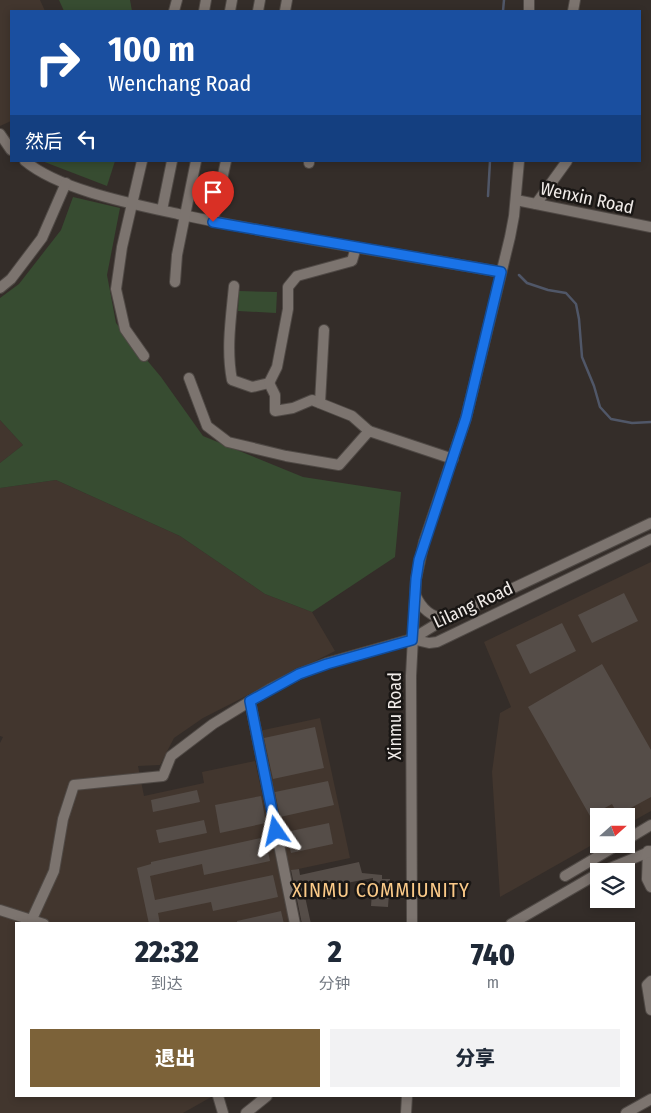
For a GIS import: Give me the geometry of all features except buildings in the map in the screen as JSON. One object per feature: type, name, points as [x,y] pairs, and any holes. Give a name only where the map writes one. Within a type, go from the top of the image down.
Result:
[{"type":"street","points":[[0,134],[10,149]]},
{"type":"street","points":[[26,162],[37,171],[66,183],[133,204],[213,222],[501,272]]},
{"type":"street","points":[[142,162],[122,247],[116,289],[125,329],[144,356]]},
{"type":"street","points":[[162,210],[172,162]]},
{"type":"street","points":[[175,282],[176,255],[196,162]]},
{"type":"street","points":[[213,222],[226,162]]},
{"type":"street","name":"Xinmu Road","points":[[412,922],[412,640],[414,594],[422,551],[466,418],[516,200],[519,162]]},
{"type":"street","points":[[536,204],[566,162]]},
{"type":"street","points":[[0,288],[11,279],[42,238],[66,183]]},
{"type":"street","name":"Wenxin Road","points":[[516,200],[651,228]]},
{"type":"street","points":[[269,383],[277,367],[288,309],[288,287],[297,276],[352,261],[356,247]]},
{"type":"street","points":[[234,286],[229,333],[229,364],[232,380],[252,386],[269,383]]},
{"type":"street","points":[[320,403],[324,330]]},
{"type":"street","points":[[190,378],[206,426],[228,442],[286,456],[339,465],[369,431]]},
{"type":"street","points":[[269,383],[275,395],[275,411],[293,408],[312,400],[352,416],[369,431],[453,459]]},
{"type":"street","name":"Lilang Road","points":[[412,640],[427,629],[651,523]]},
{"type":"street","name":"Lilang Road","points":[[412,640],[429,643],[437,642],[651,539]]},
{"type":"street","points":[[414,594],[429,614],[444,618],[452,617]]},
{"type":"street","points":[[32,919],[54,871],[63,819],[74,785],[163,776],[171,756],[213,724],[299,674],[320,666],[412,640]]},
{"type":"street","points":[[250,701],[295,922]]},
{"type":"street","points":[[635,835],[651,825]]},
{"type":"street","points":[[622,863],[650,851],[647,879],[651,887]]},
{"type":"street","points":[[564,876],[604,853]]},
{"type":"street","points":[[515,922],[590,879]]},
{"type":"street","points":[[0,910],[39,922]]},
{"type":"street","points":[[651,981],[647,985],[651,1010]]},
{"type":"street","points":[[218,1097],[223,1113]]},
{"type":"street","points":[[246,1113],[266,1097]]},
{"type":"street","points":[[406,1113],[407,1097]]},
{"type":"street","points":[[626,1113],[651,1099]]},
{"type":"shaded area","points":[[0,0],[40,0],[45,10],[10,10],[10,121],[0,126]]},
{"type":"shaded area","points":[[0,420],[23,445],[0,463]]},
{"type":"shaded area","points":[[56,480],[180,536],[265,594],[312,612],[335,651],[203,718],[174,738],[160,765],[138,766],[144,796],[204,783],[202,772],[255,761],[290,922],[15,922],[15,1097],[211,1097],[183,1113],[0,1113],[0,743],[3,737],[0,736],[0,488]]},
{"type":"shaded area","points":[[651,562],[651,811],[635,820],[635,808],[590,808],[590,846],[500,897],[492,772],[500,713],[511,707],[484,642]]},
{"type":"shaded area","points":[[320,718],[350,858],[289,871],[259,731]]},
{"type":"green space","points":[[59,0],[130,0],[132,10],[64,10]]},
{"type":"green space","points":[[45,162],[115,162],[107,186]]},
{"type":"green space","points":[[73,197],[120,208],[107,275],[116,323],[161,377],[203,436],[303,477],[401,492],[395,557],[312,612],[265,594],[180,536],[56,480],[0,488],[0,463],[23,445],[0,420],[0,298],[19,284],[61,230]]},
{"type":"green space","points":[[239,291],[277,292],[276,313],[238,311]]},
{"type":"waterway","points":[[503,10],[504,0]]},
{"type":"waterway","points":[[488,196],[490,162]]},
{"type":"waterway","points":[[519,275],[527,283],[548,290],[566,293],[576,304],[582,357],[600,407],[611,419],[632,423],[651,422]]},
{"type":"district","name":"XINMU COMMIUNITY","points":[[381,890]]},
{"type":"route","points":[[213,222],[501,272],[466,418],[419,560],[412,640],[327,664],[299,674],[250,701],[276,831]]}]
